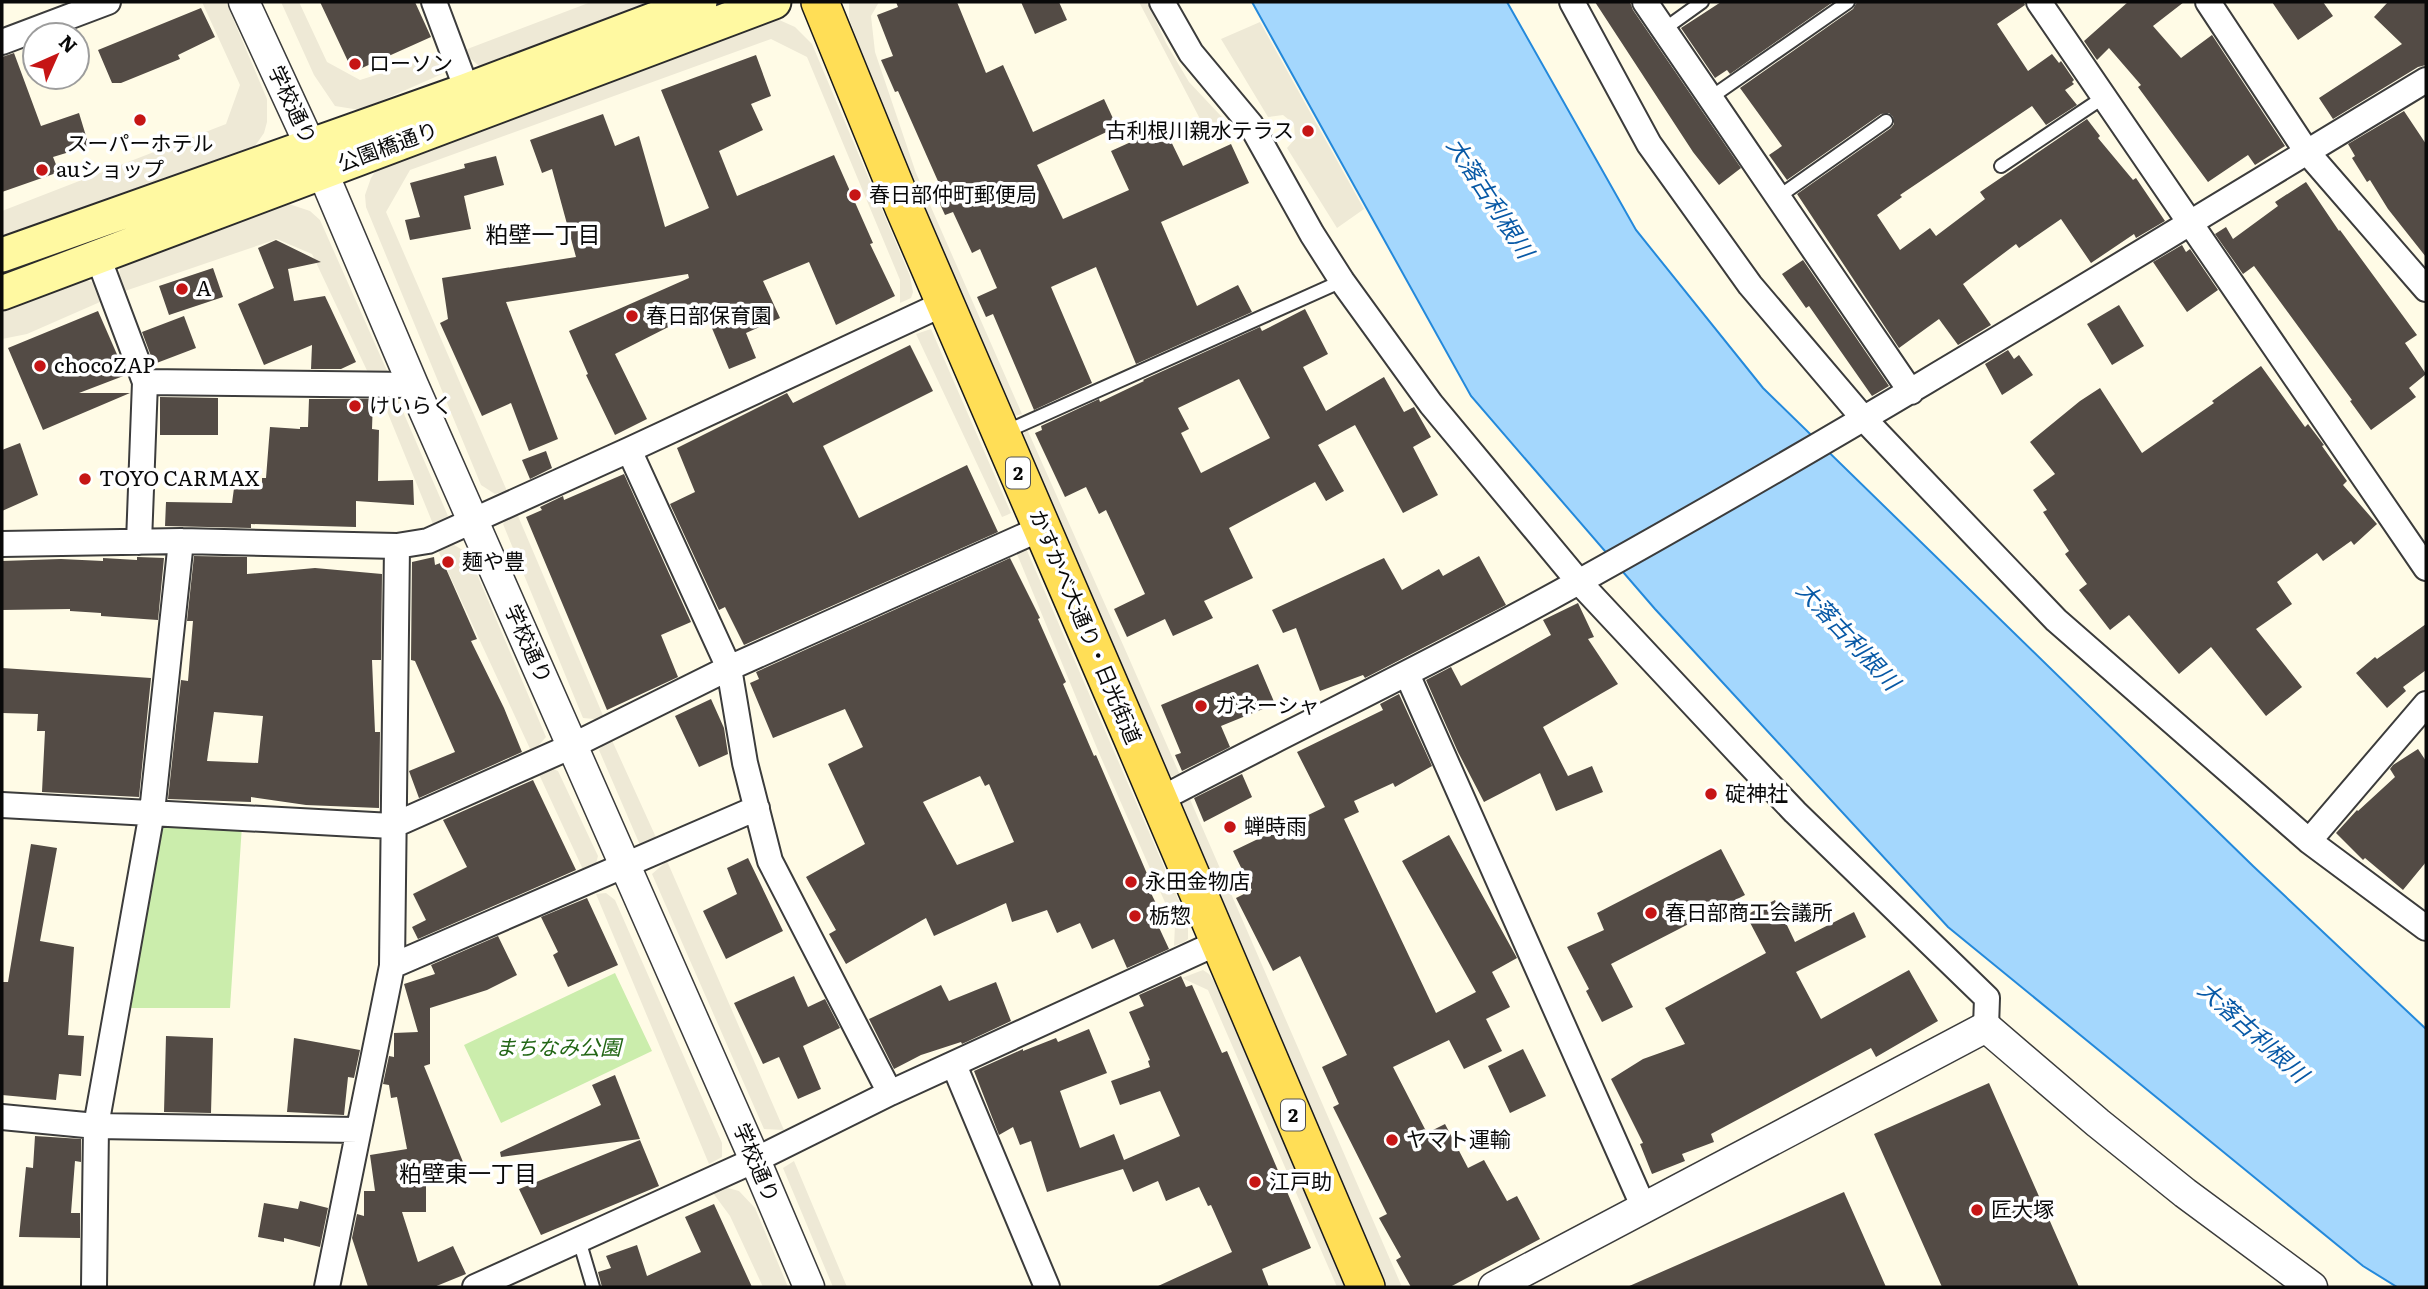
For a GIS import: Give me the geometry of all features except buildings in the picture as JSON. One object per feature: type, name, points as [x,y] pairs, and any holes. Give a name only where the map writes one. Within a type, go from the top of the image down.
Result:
[{"type":"main road","name":"公園橋通り","points":[[2,293],[98,257],[467,90],[700,2]]},
{"type":"main road","name":"公園橋通り","points":[[2,255],[316,158],[774,2]]},
{"type":"main road","name":"かすかべ大通り・日光街道","points":[[820,2],[904,208],[1219,942]]},
{"type":"main road","name":"2","points":[[1219,942],[1366,1287]]},
{"type":"street","points":[[2,42],[108,2]]},
{"type":"street","name":"学校通り","points":[[244,2],[316,158],[809,1287]]},
{"type":"street","points":[[434,2],[467,90]]},
{"type":"street","points":[[1162,2],[1191,53],[1251,125],[1342,281],[1430,404],[1579,582],[1795,812],[1987,998],[1986,1027]]},
{"type":"street","points":[[1572,2],[1649,144],[1750,285],[1864,419],[2056,620],[2309,841],[2426,928]]},
{"type":"street","points":[[1645,2],[1911,391]]},
{"type":"street","points":[[2039,2],[2426,568]]},
{"type":"street","points":[[2208,2],[2307,152],[2426,289]]},
{"type":"street","points":[[1159,800],[1407,674],[1579,582],[1864,419],[2426,80]]},
{"type":"street","points":[[98,257],[145,382],[139,542]]},
{"type":"street","points":[[2,544],[181,541],[397,545],[428,541],[945,303]]},
{"type":"street","points":[[145,382],[413,385]]},
{"type":"street","points":[[629,450],[729,668],[745,763],[770,861],[890,1093]]},
{"type":"street","points":[[2,805],[152,812],[200,818],[330,826],[392,826],[572,746],[729,668],[1042,528]]},
{"type":"street","points":[[94,1287],[96,1126],[139,906],[152,812],[181,541]]},
{"type":"street","points":[[327,1287],[388,974],[397,545]]},
{"type":"street","points":[[1407,674],[1644,1208]]},
{"type":"street","points":[[2309,841],[2426,704]]},
{"type":"street","points":[[388,974],[625,865],[757,808]]},
{"type":"street","points":[[475,1287],[755,1160],[890,1093],[1219,942]]},
{"type":"street","points":[[1494,1287],[1986,1027]]},
{"type":"street","points":[[1986,1027],[2174,1184],[2312,1287]]},
{"type":"street","points":[[954,1065],[1047,1287]]},
{"type":"street","points":[[2,1117],[96,1126],[358,1130]]},
{"type":"lane","points":[[1663,30],[1702,2]]},
{"type":"lane","points":[[1710,98],[1848,2]]},
{"type":"lane","points":[[2001,166],[2104,97]]},
{"type":"lane","points":[[1778,197],[1886,121]]},
{"type":"lane","points":[[1001,433],[1342,281]]},
{"type":"lane","points":[[579,1240],[593,1287]]},
{"type":"green space","points":[[156,818],[242,825],[230,1008],[126,1008]]},
{"type":"green space","name":"まちなみ公園","points":[[615,973],[652,1051],[501,1123],[464,1045]]},
{"type":"shaded area","points":[[202,2],[226,2],[267,99],[267,122],[264,133],[255,146],[242,154],[2,244],[2,211],[226,124],[240,85]]},
{"type":"shaded area","points":[[281,2],[299,2],[327,62],[360,80],[439,55],[442,74],[360,110],[335,106],[314,75]]},
{"type":"shaded area","points":[[591,2],[665,2],[486,72],[463,52],[470,48]]},
{"type":"shaded area","points":[[849,2],[879,2],[871,16],[875,52],[916,173],[1022,414],[1012,417],[892,135],[849,18]]},
{"type":"shaded area","points":[[1139,2],[1147,2],[1166,43],[1189,82],[1236,132],[1211,140]]},
{"type":"shaded area","points":[[762,17],[777,19],[795,27],[812,44],[910,276],[913,292],[911,298],[900,303],[900,280],[807,57],[771,39],[410,170],[386,212],[507,491],[495,494],[481,485],[366,207],[365,195],[371,178],[382,161]]},
{"type":"shaded area","name":"古利根川親水テラス","points":[[1260,22],[1364,209],[1337,228],[1287,148],[1295,139],[1294,124],[1283,115],[1268,117],[1221,39]]},
{"type":"shaded area","points":[[279,204],[289,204],[310,211],[320,220],[392,382],[371,379],[312,254],[277,239],[125,291],[119,277],[120,266]]},
{"type":"shaded area","points":[[75,277],[92,282],[100,302],[27,334],[2,339],[2,306]]},
{"type":"shaded area","points":[[931,329],[1011,513],[1002,517],[916,334]]},
{"type":"shaded area","points":[[395,393],[448,516],[433,524],[380,394]]},
{"type":"shaded area","points":[[1027,429],[1180,775],[1165,777],[1019,440]]},
{"type":"shaded area","points":[[515,509],[605,720],[583,718],[503,524]]},
{"type":"shaded area","points":[[447,541],[468,553],[546,737],[532,753],[436,546]]},
{"type":"shaded area","points":[[1025,546],[1188,922],[1188,939],[1174,946],[1175,925],[1099,753],[1015,549]]},
{"type":"shaded area","points":[[610,736],[659,844],[640,845],[599,750]]},
{"type":"shaded area","points":[[544,765],[558,771],[598,856],[594,871],[586,876],[537,770]]},
{"type":"shaded area","points":[[1189,797],[1402,1287],[1387,1287],[1177,805]]},
{"type":"shaded area","points":[[667,861],[784,1130],[764,1129],[652,874]]},
{"type":"shaded area","points":[[606,893],[615,900],[722,1143],[722,1157],[709,1164],[596,894]]},
{"type":"shaded area","points":[[1203,970],[1214,981],[1346,1287],[1337,1287],[1208,990],[1182,978]]},
{"type":"shaded area","points":[[794,1161],[847,1287],[833,1287],[783,1168]]},
{"type":"shaded area","points":[[724,1187],[739,1191],[755,1208],[788,1287],[763,1287],[730,1216],[713,1193]]},
{"type":"water","name":"大落古利根川","points":[[1252,2],[1507,2],[1636,230],[1763,388],[2253,866],[2426,1029],[2426,1287],[2397,1287],[2363,1266],[1948,927],[1655,609],[1471,396]]},
{"type":"place","name":"ローソン","points":[[355,64]]},
{"type":"place","name":"スーパーホテル","points":[[140,120]]},
{"type":"place","name":"古利根川親水テラス","points":[[1308,131]]},
{"type":"place","name":"auショップ","points":[[42,170]]},
{"type":"place","name":"春日部仲町郵便局","points":[[855,195]]},
{"type":"place","name":"A","points":[[182,289]]},
{"type":"place","name":"春日部保育園","points":[[632,316]]},
{"type":"place","name":"chocoZAP","points":[[40,366]]},
{"type":"place","name":"けいらく","points":[[355,406]]},
{"type":"place","name":"TOYO CARMAX","points":[[85,479]]},
{"type":"place","name":"麺や豊","points":[[448,562]]},
{"type":"place","name":"ガネーシャ","points":[[1201,706]]},
{"type":"place","name":"碇神社","points":[[1711,794]]},
{"type":"place","name":"蝉時雨","points":[[1230,827]]},
{"type":"place","name":"永田金物店","points":[[1131,882]]},
{"type":"place","name":"春日部商工会議所","points":[[1651,913]]},
{"type":"place","name":"栃惣","points":[[1135,916]]},
{"type":"place","name":"ヤマト運輸","points":[[1392,1140]]},
{"type":"place","name":"江戸助","points":[[1255,1182]]},
{"type":"place","name":"匠大塚","points":[[1977,1210]]},
{"type":"district","name":"粕壁一丁目","points":[[543,235]]},
{"type":"district","name":"粕壁東一丁目","points":[[468,1174]]}]
